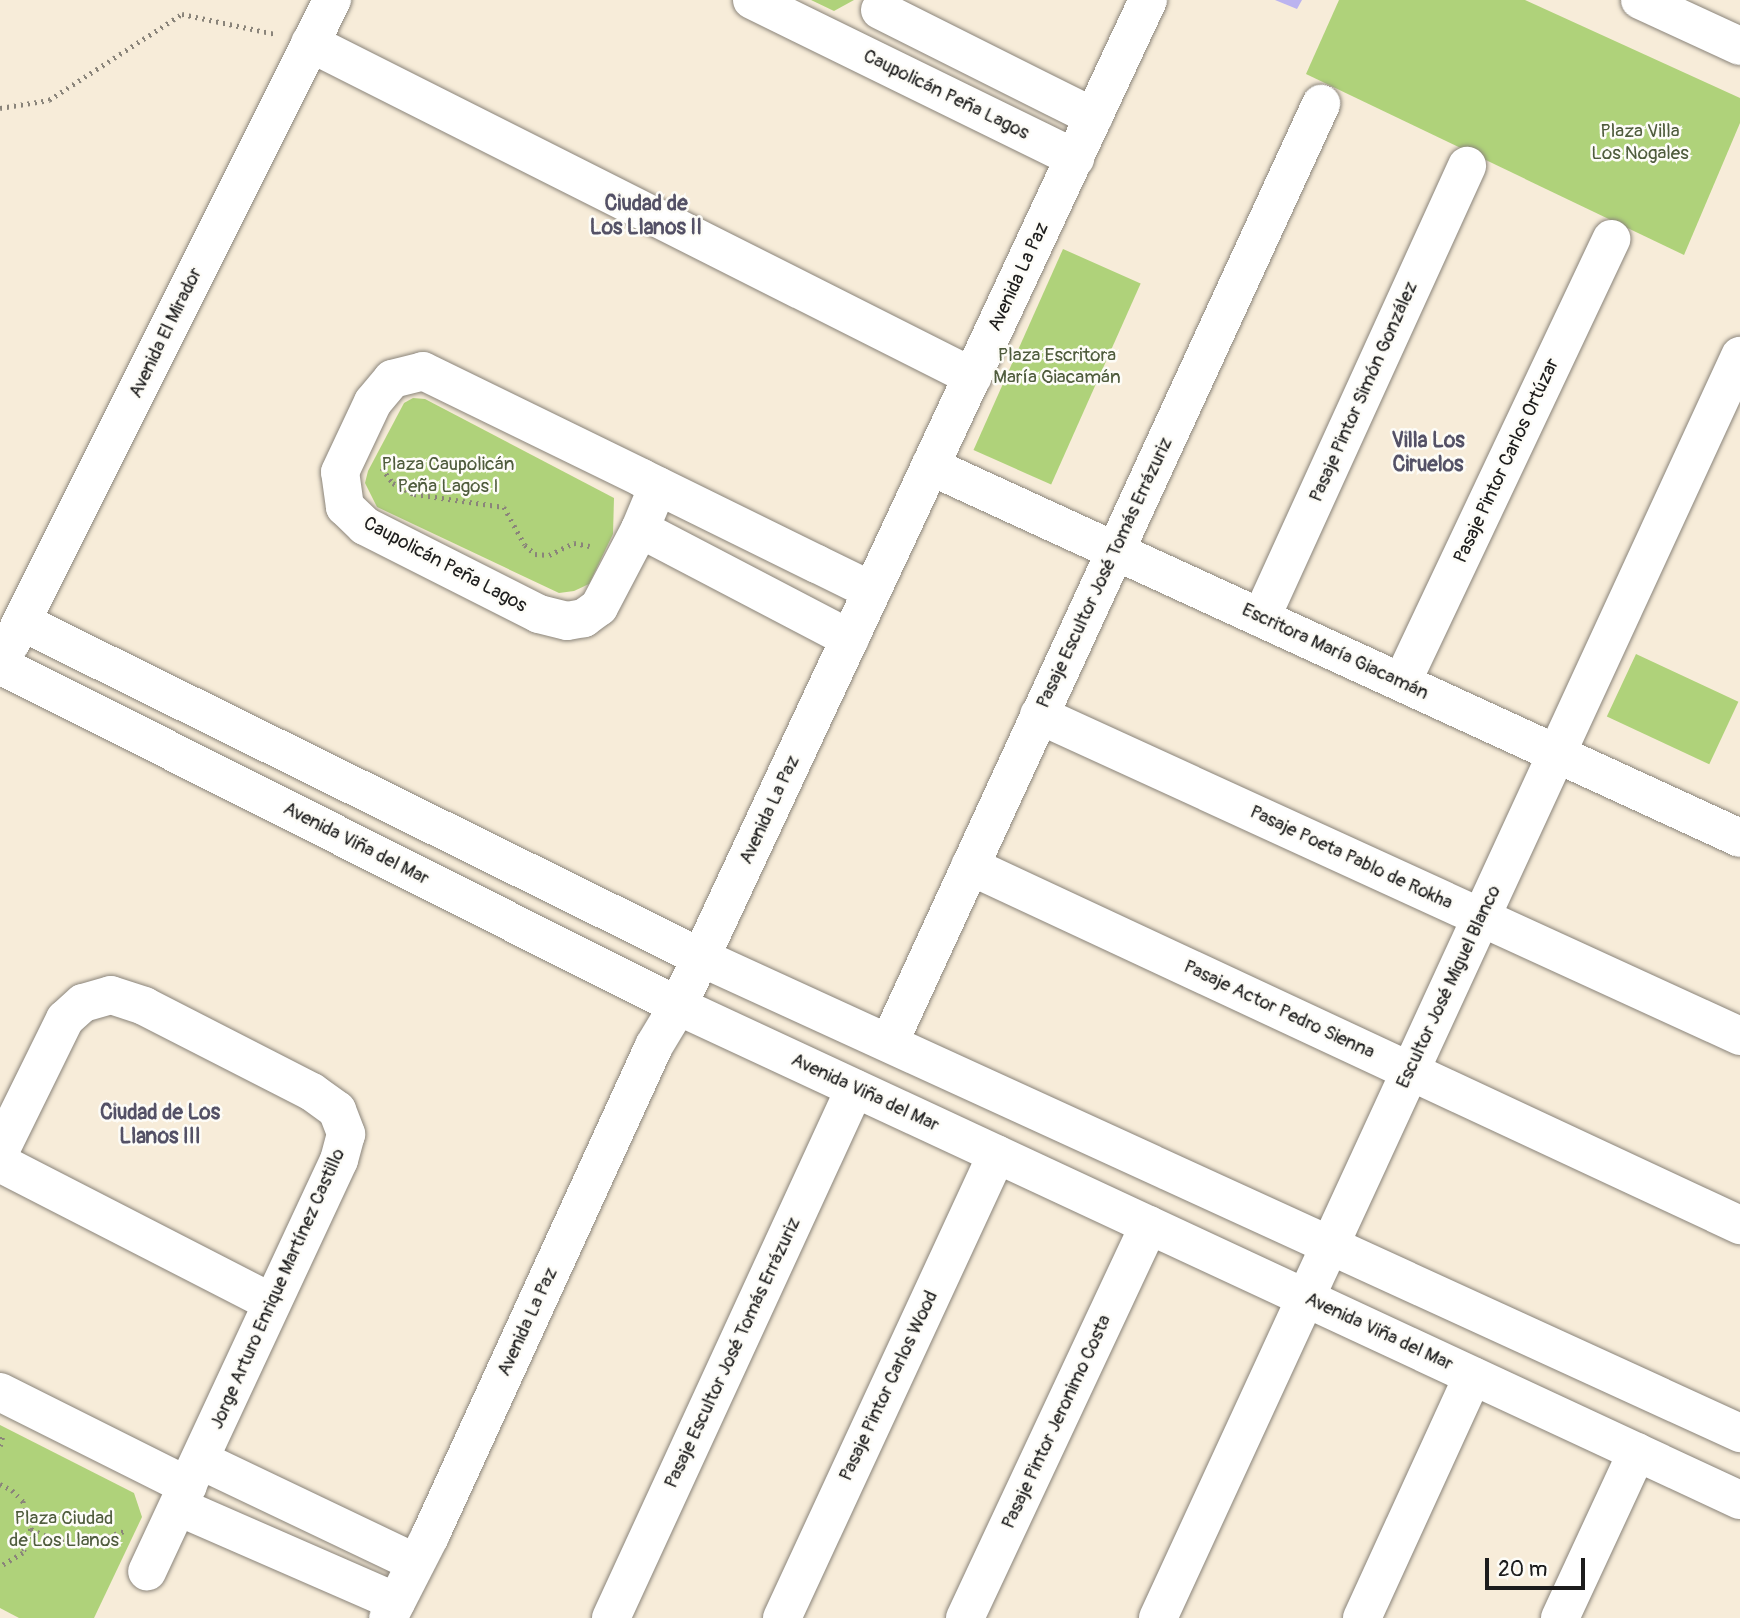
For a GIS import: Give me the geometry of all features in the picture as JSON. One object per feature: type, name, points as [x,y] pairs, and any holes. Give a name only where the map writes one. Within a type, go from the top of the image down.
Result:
[{"type":"street","name":"Avenida El Mirador","points":[[0,665],[332,0]]},
{"type":"street","name":"Caupolicán Peña Lagos","points":[[752,0],[1075,158]]},
{"type":"street","name":"Avenida La Paz","points":[[392,1610],[654,1046],[702,958],[1148,0]]},
{"type":"street","points":[[1640,0],[1740,46]]},
{"type":"street","name":"Caupolicán Peña Lagos","points":[[818,32],[846,38],[867,29],[882,5],[1094,117]]},
{"type":"street","points":[[310,43],[972,377]]},
{"type":"street","name":"Pasaje Escultor José Tomás Errázuriz","points":[[889,1043],[1321,104]]},
{"type":"street","name":"Pasaje Pintor Simón González","points":[[1261,618],[1467,166]]},
{"type":"street","name":"Pasaje Pintor Carlos Ortúzar","points":[[1402,682],[1611,239]]},
{"type":"street","name":"Escultor José Miguel Blanco","points":[[1158,1618],[1740,356]]},
{"type":"street","name":"Caupolicán Peña Lagos","points":[[658,486],[599,607],[584,618],[567,621],[539,614],[365,527],[345,507],[340,472],[373,402],[392,379],[423,371],[658,486],[872,591]]},
{"type":"street","name":"Escritora María Giacamán","points":[[930,466],[1740,838]]},
{"type":"street","points":[[632,543],[850,639]]},
{"type":"street","points":[[22,622],[702,958],[1740,1433]]},
{"type":"street","name":"Avenida Viña del Mar","points":[[0,665],[678,1006],[1740,1500]]},
{"type":"street","name":"Pasaje Poeta Pablo de Rokha","points":[[1039,715],[1740,1036]]},
{"type":"street","name":"Pasaje Actor Pedro Sienna","points":[[970,866],[1740,1225]]},
{"type":"street","name":"Jorge Arturo Enrique Martínez Castillo","points":[[0,1151],[65,1019],[83,1003],[111,995],[144,1006],[312,1092],[337,1110],[346,1134],[339,1160],[270,1302],[147,1571]]},
{"type":"street","name":"Pasaje Escultor José Tomás Errázuriz","points":[[611,1618],[855,1088]]},
{"type":"street","name":"Pasaje Pintor Carlos Wood","points":[[782,1618],[997,1154]]},
{"type":"street","points":[[0,1163],[270,1302]]},
{"type":"street","name":"Pasaje Pintor Jeronimo Costa","points":[[965,1618],[1149,1225]]},
{"type":"street","points":[[1362,1618],[1474,1376]]},
{"type":"street","points":[[0,1392],[183,1497],[392,1610]]},
{"type":"street","points":[[1560,1618],[1637,1452]]},
{"type":"street","points":[[183,1497],[416,1563]]},
{"type":"path","points":[[0,107],[49,100],[182,14],[240,24],[310,43]]},
{"type":"path","points":[[362,424],[376,439],[387,477],[407,492],[499,505],[507,510],[525,545],[535,554],[549,555],[579,543],[632,543]]},
{"type":"path","points":[[0,1484],[12,1490],[23,1501],[32,1530],[23,1553],[0,1567]]},
{"type":"path","points":[[32,1530],[55,1540],[88,1543],[146,1523],[183,1497]]},
{"type":"green space","points":[[811,0],[854,0],[834,11]]},
{"type":"green space","name":"Plaza Villa Los Nogales","points":[[1339,0],[1525,0],[1740,98],[1740,123],[1684,255],[1306,74]]},
{"type":"green space","name":"Plaza Escritora María Giacamán","points":[[1063,249],[1141,284],[1051,485],[974,450]]},
{"type":"green space","name":"Plaza Caupolicán Peña Lagos I","points":[[413,398],[425,399],[614,498],[613,534],[589,584],[574,591],[559,593],[377,507],[365,483],[368,471],[404,403]]},
{"type":"green space","points":[[1636,654],[1738,702],[1709,764],[1607,717]]},
{"type":"green space","name":"Plaza Ciudad de Los Llanos","points":[[0,1425],[134,1493],[142,1517],[94,1618],[19,1618],[0,1608]]},
{"type":"building","points":[[1275,0],[1302,0],[1297,9]]},
{"type":"district","name":"Ciudad de Los Llanos II","points":[[646,216]]},
{"type":"district","name":"Villa Los Ciruelos","points":[[1428,453]]},
{"type":"district","name":"Ciudad de Los Llanos III","points":[[160,1125]]}]
